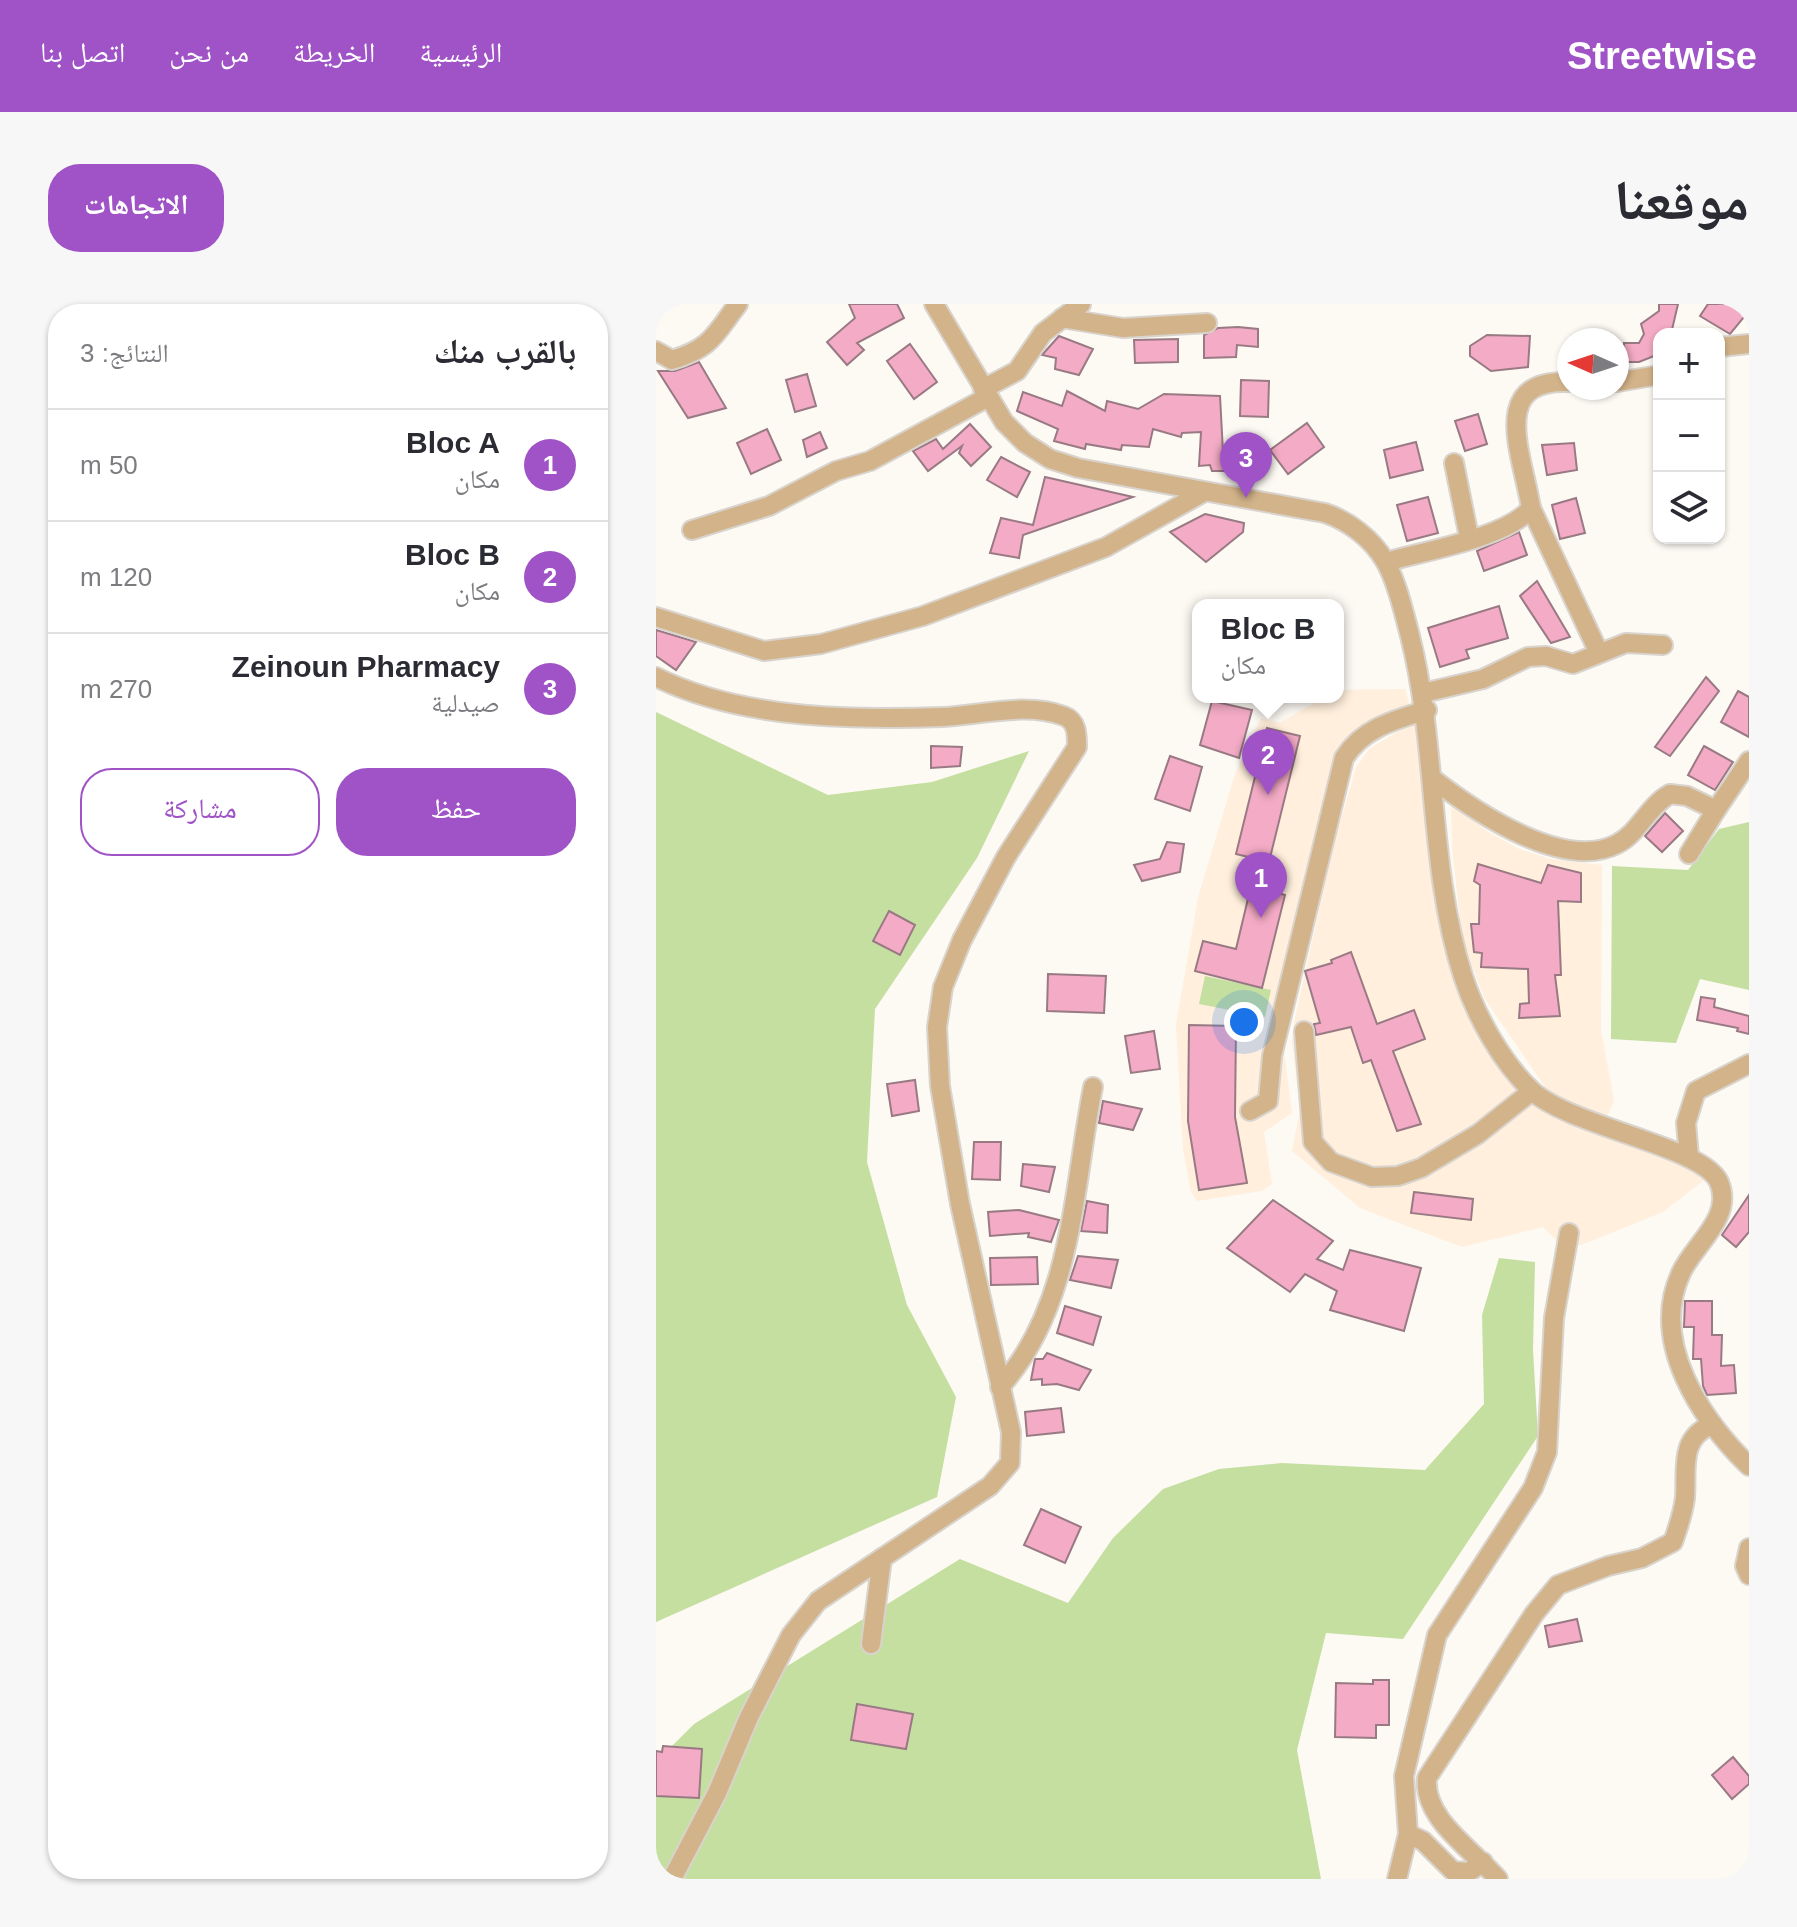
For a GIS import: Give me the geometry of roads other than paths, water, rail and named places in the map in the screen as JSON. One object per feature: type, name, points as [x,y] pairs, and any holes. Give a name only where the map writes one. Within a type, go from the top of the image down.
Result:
[{"type":"street","points":[[656,351],[672,360],[700,349],[719,333],[738,304]]},
{"type":"street","points":[[934,304],[986,393],[1014,433],[1050,459],[1078,468],[1340,518],[1353,526],[1386,562],[1405,620],[1425,702],[1445,891],[1462,972],[1477,1010],[1496,1044],[1532,1091],[1607,1129],[1689,1157],[1712,1171],[1722,1194],[1718,1218],[1680,1273],[1672,1305],[1672,1329],[1683,1374],[1711,1425],[1749,1466]]},
{"type":"street","points":[[692,530],[769,506],[836,471],[870,461],[986,393],[1017,371],[1043,333],[1081,304]]},
{"type":"street","points":[[1062,318],[1123,328],[1207,323]]},
{"type":"street","points":[[1725,346],[1749,344]]},
{"type":"street","points":[[1629,380],[1653,376]]},
{"type":"street","points":[[1557,383],[1534,384],[1523,393],[1518,404],[1519,441],[1531,508],[1599,653]]},
{"type":"street","points":[[1454,463],[1469,537]]},
{"type":"street","points":[[656,617],[764,651],[821,644],[923,616],[1079,558],[1106,547],[1204,492]]},
{"type":"street","points":[[1386,562],[1518,521],[1531,508]]},
{"type":"street","points":[[1250,1111],[1268,1101],[1272,1056],[1344,758],[1359,738],[1425,702],[1528,657],[1546,656],[1573,664],[1626,643],[1663,645]]},
{"type":"street","points":[[656,677],[704,695],[797,712],[912,717],[1029,710],[1062,715],[1076,727],[1077,747],[1006,857],[962,940],[943,987],[937,1027],[940,1086],[960,1204],[1011,1432],[1010,1463],[990,1486],[818,1601],[791,1635],[749,1717],[712,1804],[672,1879]]},
{"type":"street","points":[[1689,854],[1749,761]]},
{"type":"street","points":[[1433,779],[1506,828],[1566,850],[1585,852],[1616,845],[1626,838],[1644,815],[1670,794],[1687,796],[1716,810]]},
{"type":"street","points":[[1304,1031],[1313,1142],[1331,1162],[1372,1177],[1398,1176],[1421,1168],[1478,1134],[1532,1091]]},
{"type":"street","points":[[1689,1157],[1686,1123],[1696,1091],[1749,1064]]},
{"type":"street","points":[[1000,1387],[1027,1353],[1054,1296],[1093,1087]]},
{"type":"street","points":[[1397,1879],[1408,1834],[1404,1776],[1437,1635],[1533,1488],[1547,1452],[1554,1318],[1569,1233]]},
{"type":"street","points":[[1498,1879],[1433,1810],[1426,1793],[1427,1778],[1534,1614],[1558,1585],[1608,1566],[1642,1558],[1673,1542],[1684,1503],[1686,1451],[1699,1430],[1711,1425]]},
{"type":"street","points":[[1749,1548],[1745,1566],[1749,1575]]},
{"type":"street","points":[[871,1644],[882,1558]]},
{"type":"street","points":[[1408,1834],[1423,1841],[1453,1871],[1469,1872],[1483,1862]]},
{"type":"place","name":"Zeinoun Pharmacy","points":[[1246,498]]},
{"type":"place","name":"Bloc B","points":[[1268,795]]},
{"type":"place","name":"Bloc A","points":[[1261,918]]}]
